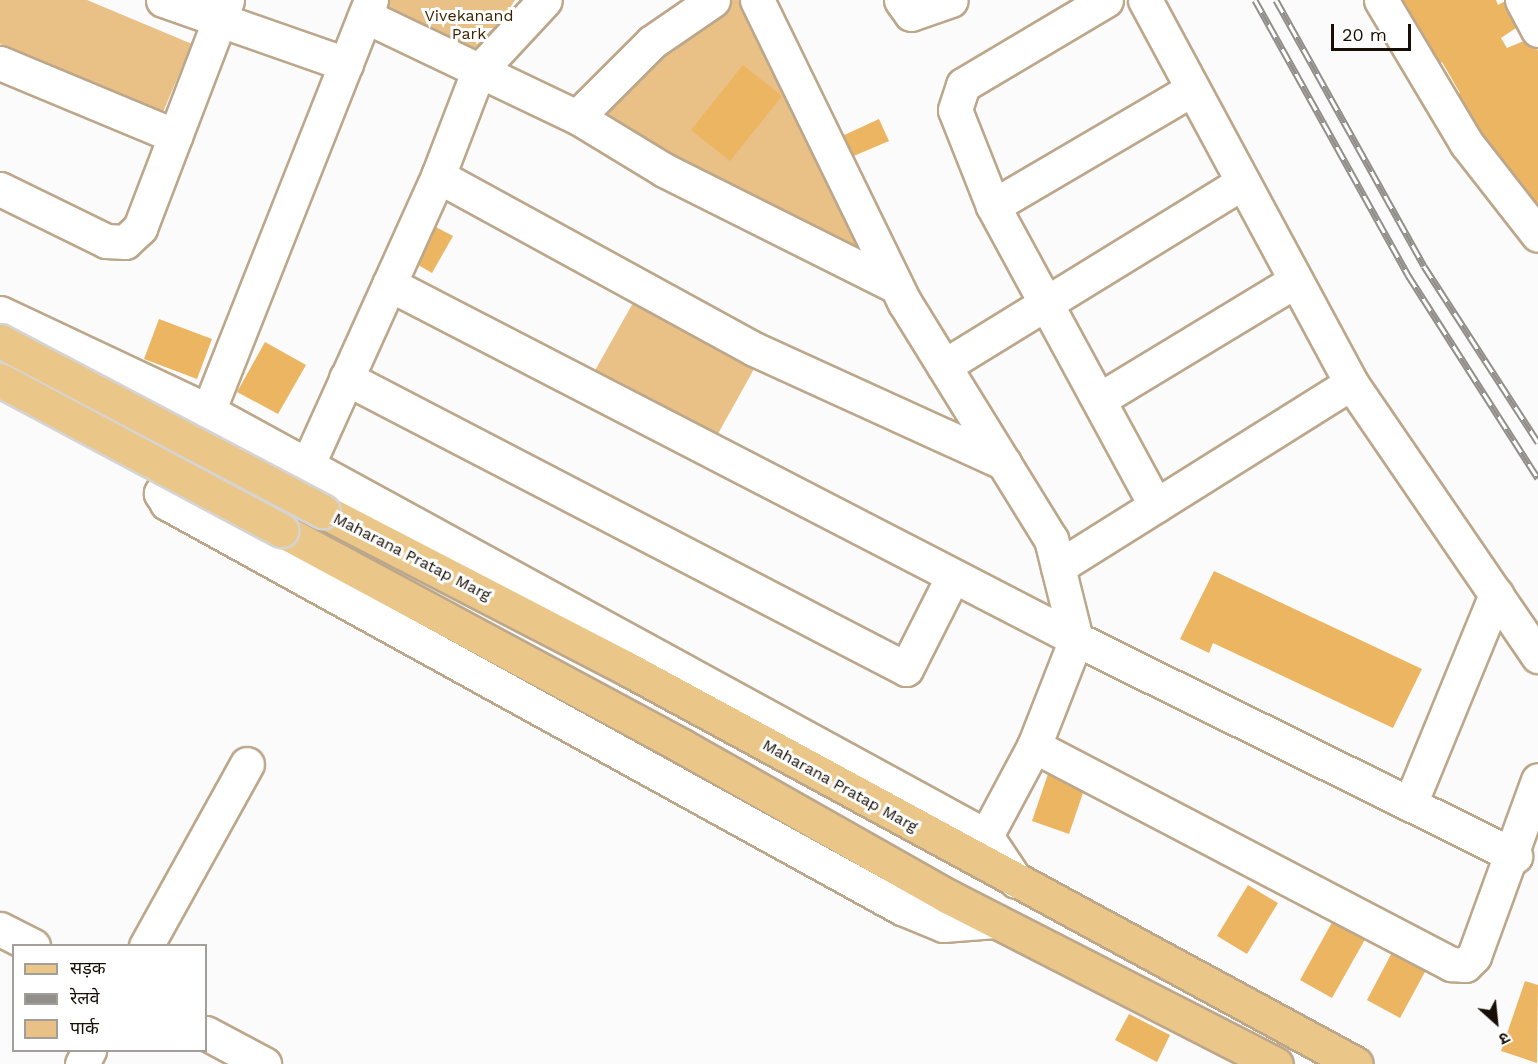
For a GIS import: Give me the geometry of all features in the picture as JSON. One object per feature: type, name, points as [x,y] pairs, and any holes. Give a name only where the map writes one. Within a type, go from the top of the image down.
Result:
[{"type":"main road","name":"Maharana Pratap Marg","points":[[0,341],[323,511],[1356,1064]]},
{"type":"main road","points":[[0,380],[281,530],[994,921],[1276,1064]]},
{"type":"street","points":[[163,0],[224,10],[346,64]]},
{"type":"street","points":[[308,464],[438,176],[478,72],[545,0]]},
{"type":"street","points":[[577,117],[652,42],[713,0]]},
{"type":"street","points":[[758,0],[896,286],[1051,539],[1076,639],[1034,746],[986,836]]},
{"type":"street","points":[[901,0],[911,14],[951,0]]},
{"type":"street","points":[[1106,0],[963,85],[956,96],[961,128],[993,206],[1100,399],[1156,506]]},
{"type":"street","points":[[1145,0],[1191,90],[1351,383],[1538,656]]},
{"type":"street","points":[[1381,0],[1467,144],[1538,235]]},
{"type":"street","points":[[1522,0],[1538,30]]},
{"type":"street","points":[[896,286],[664,170],[577,117],[478,72],[368,8],[208,411],[161,493],[167,503],[902,908],[943,925],[994,921]]},
{"type":"street","points":[[0,189],[106,241],[125,242],[140,228],[224,10]]},
{"type":"street","points":[[0,63],[175,136]]},
{"type":"street","points":[[993,206],[1191,90]]},
{"type":"street","points":[[438,176],[754,349],[1004,463]]},
{"type":"street","points":[[944,366],[1243,182]]},
{"type":"street","points":[[1100,399],[1295,281]]},
{"type":"street","points":[[389,284],[1076,639],[1515,856]]},
{"type":"street","points":[[0,313],[208,411],[308,464],[986,836],[1016,882]]},
{"type":"street","points":[[346,378],[906,669],[953,576]]},
{"type":"street","points":[[1058,567],[1351,383]]},
{"type":"street","points":[[1410,804],[1496,594]]},
{"type":"street","points":[[1034,746],[1451,964],[1465,965],[1474,956],[1515,856],[1538,780]]},
{"type":"street","points":[[147,944],[247,764]]},
{"type":"street","points":[[0,929],[31,944]]},
{"type":"street","points":[[207,1034],[264,1064]]},
{"type":"green space","points":[[0,0],[87,0],[192,44],[163,112],[0,44]]},
{"type":"green space","name":"Vivekanand Park","points":[[379,0],[515,0],[479,56],[374,12]]},
{"type":"green space","points":[[713,0],[757,0],[896,286],[577,117]]},
{"type":"green space","points":[[633,303],[754,369],[714,441],[593,374]]},
{"type":"building","points":[[1400,0],[1496,0],[1498,5],[1507,0],[1519,26],[1501,38],[1507,48],[1531,38],[1538,51],[1538,218],[1452,98],[1460,93],[1442,62],[1434,67]]},
{"type":"building","points":[[743,65],[782,96],[730,161],[691,130]]},
{"type":"building","points":[[879,119],[889,141],[849,158],[840,137]]},
{"type":"building","points":[[428,223],[453,236],[432,273],[408,259]]},
{"type":"building","points":[[159,319],[212,339],[197,379],[144,359]]},
{"type":"building","points":[[265,342],[306,365],[278,414],[237,392]]},
{"type":"building","points":[[1214,571],[1422,669],[1393,728],[1213,643],[1209,653],[1180,639]]},
{"type":"building","points":[[1048,774],[1085,787],[1069,834],[1032,821]]},
{"type":"building","points":[[1248,885],[1278,903],[1247,954],[1217,936]]},
{"type":"building","points":[[1335,917],[1368,934],[1332,998],[1300,980]]},
{"type":"building","points":[[1398,941],[1432,959],[1400,1018],[1367,1000]]},
{"type":"building","points":[[1525,981],[1538,985],[1537,1063],[1501,1051]]},
{"type":"building","points":[[1129,1014],[1170,1035],[1157,1062],[1115,1040]]},
{"type":"railway","points":[[1255,0],[1408,275],[1538,478]]},
{"type":"railway","points":[[1276,0],[1424,266],[1538,442]]}]
